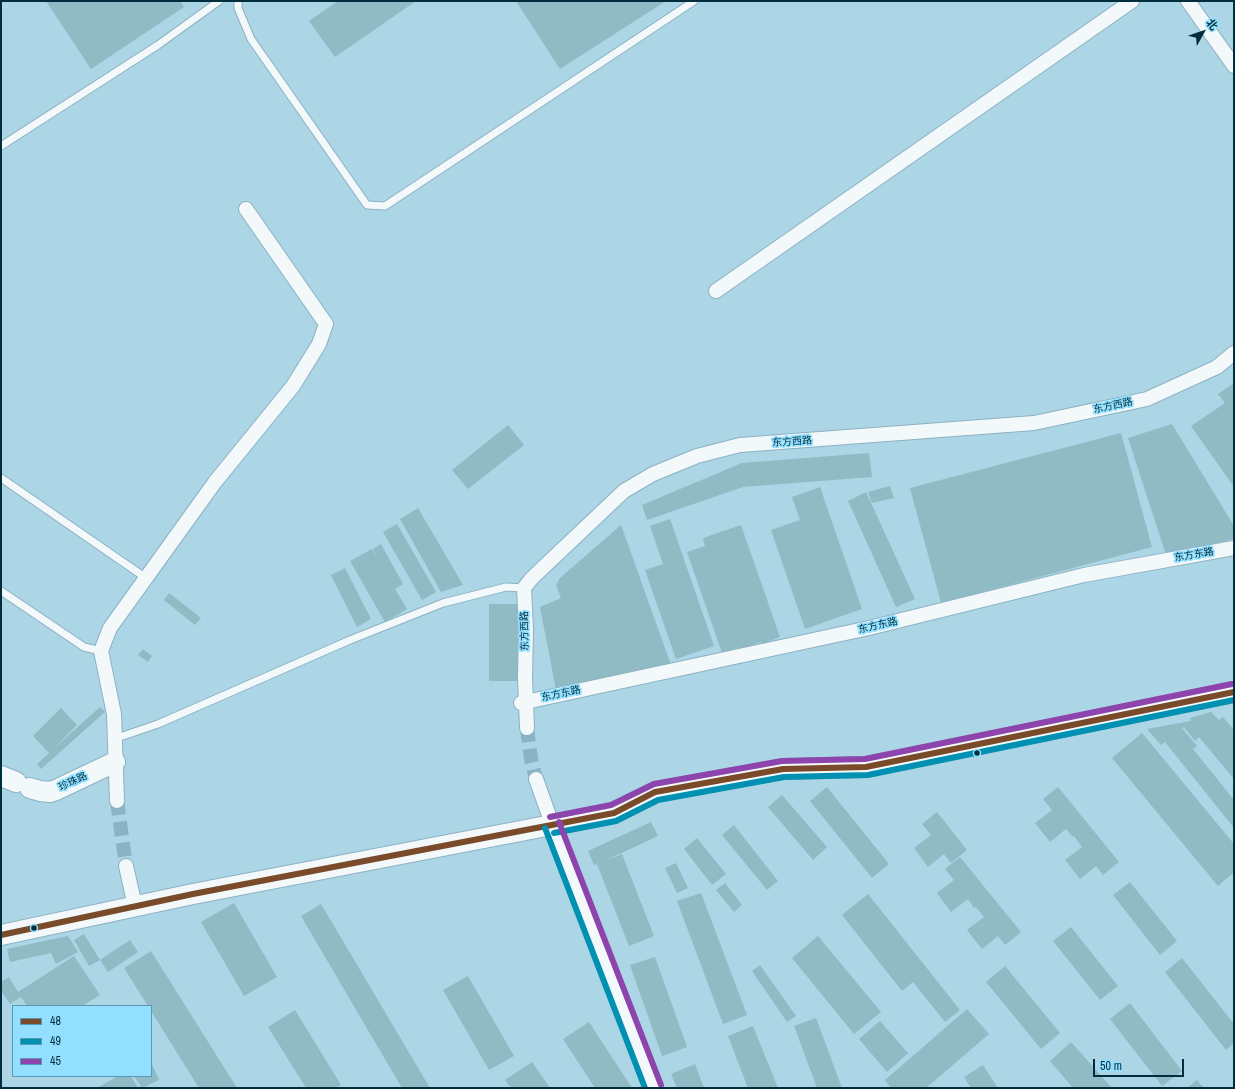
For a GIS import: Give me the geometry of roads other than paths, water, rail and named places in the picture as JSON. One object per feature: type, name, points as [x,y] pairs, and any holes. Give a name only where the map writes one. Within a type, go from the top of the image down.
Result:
[{"type":"street","points":[[716,291],[1132,1]]},
{"type":"street","points":[[1188,1],[1234,66]]},
{"type":"street","points":[[117,801],[114,714],[101,652],[110,628],[215,482],[293,386],[319,344],[326,324],[246,209]]},
{"type":"street","name":"东方西路","points":[[527,728],[524,702],[526,629],[524,588],[532,578],[624,491],[653,474],[697,456],[740,445],[1034,423],[1147,399],[1217,367],[1234,353]]},
{"type":"street","name":"东方东路","points":[[524,702],[868,628],[1084,575],[1234,548]]},
{"type":"street","points":[[1,935],[193,894],[614,813],[656,792],[783,769],[866,767],[1234,692]]},
{"type":"street","name":"珍珠路","points":[[16,782],[40,791],[50,792],[115,762]]},
{"type":"street","points":[[536,779],[552,825],[654,1088]]},
{"type":"street","points":[[126,866],[134,906]]},
{"type":"lane","points":[[1,146],[158,45],[219,1]]},
{"type":"lane","points":[[238,1],[238,8],[251,38],[367,205],[385,206],[694,1]]},
{"type":"lane","points":[[1,478],[146,578]]},
{"type":"lane","points":[[114,738],[158,724],[350,640],[443,603],[506,587],[524,588]]},
{"type":"lane","points":[[1,591],[84,647],[101,652]]},
{"type":"tunnel","points":[[527,728],[531,759],[536,779]]},
{"type":"tunnel","points":[[117,801],[126,866]]}]
